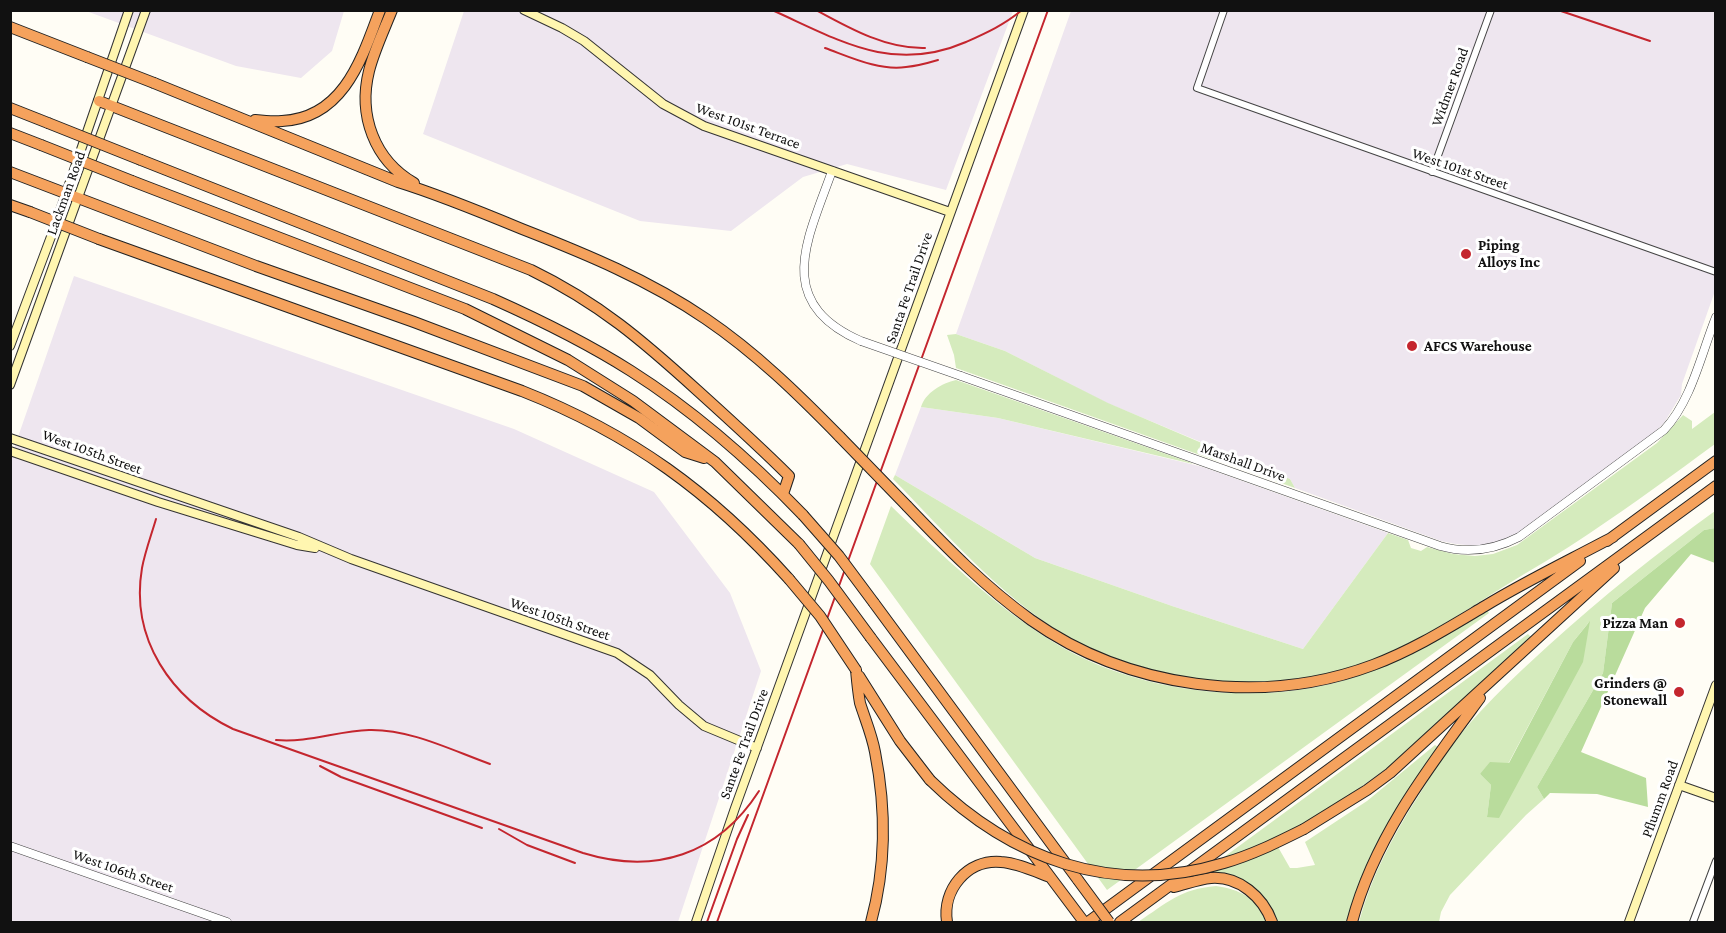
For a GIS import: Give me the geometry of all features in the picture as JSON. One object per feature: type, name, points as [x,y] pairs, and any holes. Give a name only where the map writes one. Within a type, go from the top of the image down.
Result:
[{"type":"highway","points":[[247,120],[283,121],[300,118],[328,104],[354,74],[380,10]]},
{"type":"highway","points":[[392,10],[369,68],[366,116],[377,145],[389,164],[408,180],[430,192]]},
{"type":"highway","points":[[10,27],[593,257],[660,290],[707,319],[788,384],[993,591],[1031,620],[1070,644],[1109,662],[1149,675],[1190,683],[1231,687],[1269,686],[1312,681],[1371,666],[1419,645],[1486,605],[1613,537]]},
{"type":"highway","points":[[99,101],[521,267],[570,290],[635,335],[762,450],[789,476],[783,494]]},
{"type":"highway","points":[[10,106],[493,299],[554,327],[631,371],[683,407],[783,494],[846,565],[1109,922]]},
{"type":"highway","points":[[10,133],[499,324],[604,382],[715,462],[799,544],[830,581],[871,639],[1086,922],[1716,461]]},
{"type":"highway","points":[[10,172],[256,266],[493,351],[583,386],[639,418],[685,452],[715,462]]},
{"type":"highway","points":[[10,205],[512,387],[575,414],[635,446],[696,488],[739,526],[789,579],[820,616],[914,761],[930,780],[965,813],[1016,845],[1056,861],[1094,871],[1146,875],[1204,869],[1245,856],[1304,830],[1390,773],[1647,537]]},
{"type":"highway","points":[[1120,922],[1716,486]]},
{"type":"highway","points":[[855,670],[860,701],[874,749],[883,816],[880,874],[871,922]]},
{"type":"highway","points":[[1352,922],[1366,880],[1394,824],[1423,777],[1495,678]]},
{"type":"highway","points":[[946,922],[951,889],[965,873],[978,866],[991,862],[1006,862],[1050,877]]},
{"type":"highway","points":[[1167,889],[1209,878],[1232,881],[1246,887],[1259,898],[1272,922]]},
{"type":"main road","name":"Lackman Road","points":[[10,346],[99,101],[129,10]]},
{"type":"main road","name":"West 101st Terrace","points":[[524,10],[584,42],[646,93],[685,117],[704,126],[950,212]]},
{"type":"main road","name":"Santa Fe Trail Drive","points":[[821,575],[1024,10]]},
{"type":"main road","name":"Lackman Road","points":[[10,385],[79,199],[144,11]]},
{"type":"main road","name":"West 105th Street","points":[[10,438],[299,537],[333,552],[617,653],[650,675],[679,705],[704,726],[757,748]]},
{"type":"main road","name":"West 105th Street","points":[[10,451],[158,502],[297,545],[333,552]]},
{"type":"main road","name":"Sante Fe Trail Drive","points":[[696,922],[821,575]]},
{"type":"main road","name":"Pflumm Road","points":[[1629,922],[1716,684]]},
{"type":"main road","points":[[1679,785],[1716,798]]},
{"type":"street","name":"West 101st Street","points":[[1224,10],[1197,88],[1716,272]]},
{"type":"street","name":"Widmer Road","points":[[1432,172],[1491,10]]},
{"type":"street","name":"Marshall Drive","points":[[832,171],[806,243],[803,258],[804,278],[810,297],[822,315],[836,328],[861,340],[961,376],[1456,550],[1473,550],[1501,545],[1519,537],[1664,430],[1674,419],[1685,397],[1716,317]]},
{"type":"street","name":"West 106th Street","points":[[10,846],[227,922]]},
{"type":"street","points":[[1693,922],[1715,862]]},
{"type":"shaded area","points":[[86,11],[344,11],[332,51],[301,78],[236,66]]},
{"type":"shaded area","points":[[464,11],[1013,11],[946,190],[847,164],[803,177],[731,231],[640,221],[423,134]]},
{"type":"shaded area","points":[[1071,11],[1715,11],[1715,291],[1682,384],[1681,395],[1664,423],[1522,531],[1499,542],[1476,546],[1456,544],[1441,541],[1295,488],[1290,479],[1107,403],[1005,351],[956,334]]},
{"type":"shaded area","points":[[74,276],[514,429],[654,492],[730,593],[761,671],[678,922],[11,922],[11,457]]},
{"type":"shaded area","points":[[921,407],[998,418],[1203,467],[1388,533],[1303,649],[1035,558],[895,475]]},
{"type":"green space","points":[[956,334],[1005,351],[1108,403],[1230,455],[1217,461],[956,368],[947,335]]},
{"type":"green space","points":[[956,380],[1193,464],[998,418],[921,407],[926,397],[935,389]]},
{"type":"green space","points":[[1715,412],[1715,444],[1568,548],[1404,646],[1370,661],[1334,672],[1295,679],[1255,682],[1173,675],[1134,666],[1097,652],[1063,634],[1016,600],[973,562],[893,479],[895,475],[1035,558],[1303,649],[1388,533],[1408,540],[1411,548],[1421,551],[1427,547],[1453,554],[1475,556],[1493,554],[1517,545],[1657,443],[1683,415],[1692,421],[1692,429]]},
{"type":"green space","points":[[1238,458],[1290,479],[1295,488],[1247,471],[1241,466]]},
{"type":"green space","points":[[891,506],[969,579],[1011,613],[1055,643],[1086,660],[1121,673],[1196,690],[1235,693],[1273,692],[1310,688],[1345,680],[1401,658],[1436,641],[1487,610],[1489,613],[1107,890],[870,564]]},
{"type":"green space","points":[[1715,511],[1715,528],[1704,530],[1612,603],[1603,673],[1537,787],[1544,799],[1450,895],[1441,912],[1439,922],[1359,922],[1376,873],[1400,825],[1457,738],[1508,684],[1569,627]],"holes":[[[1589,622],[1487,817],[1491,785],[1480,774],[1508,764],[1573,642]]]},
{"type":"green space","points":[[1715,528],[1715,563],[1691,554],[1645,608],[1581,752],[1646,778],[1648,807],[1597,794],[1550,793],[1544,799],[1537,787],[1603,673],[1612,603],[1704,530]]},
{"type":"green space","points":[[1590,621],[1583,662],[1499,818],[1487,817],[1491,785],[1480,774],[1490,762],[1509,763],[1573,642]]},
{"type":"green space","points":[[1528,634],[1531,637],[1387,768],[1333,807],[1274,840],[1290,868],[1315,865],[1305,842],[1367,801],[1435,745],[1438,747],[1410,788],[1385,831],[1346,922],[1276,922],[1228,875],[1211,872],[1220,860]]},
{"type":"green space","points":[[1216,886],[1247,896],[1258,907],[1266,922],[1138,922],[1183,894]]},
{"type":"railway","points":[[772,10],[843,42],[890,54],[914,55],[939,51],[966,42],[988,32],[1022,10]]},
{"type":"railway","points":[[816,10],[882,41],[925,48]]},
{"type":"railway","points":[[717,922],[1048,10]]},
{"type":"railway","points":[[1558,10],[1650,41]]},
{"type":"railway","points":[[825,48],[885,67],[910,67],[938,60]]},
{"type":"railway","points":[[156,519],[143,562],[140,594],[142,619],[149,642],[160,664],[174,684],[191,701],[233,729],[583,853],[635,862],[660,860],[704,845],[724,831],[743,813],[759,791]]},
{"type":"railway","points":[[276,740],[300,740],[357,731],[384,731],[430,741],[490,764]]},
{"type":"railway","points":[[320,766],[341,777],[482,828]]},
{"type":"railway","points":[[707,922],[748,815]]},
{"type":"railway","points":[[499,829],[527,845],[575,863]]},
{"type":"place","name":"Piping Alloys Inc","points":[[1466,254]]},
{"type":"place","name":"AFCS Warehouse","points":[[1412,346]]},
{"type":"place","name":"Pizza Man","points":[[1680,623]]},
{"type":"place","name":"Grinders @ Stonewall","points":[[1679,692]]}]
